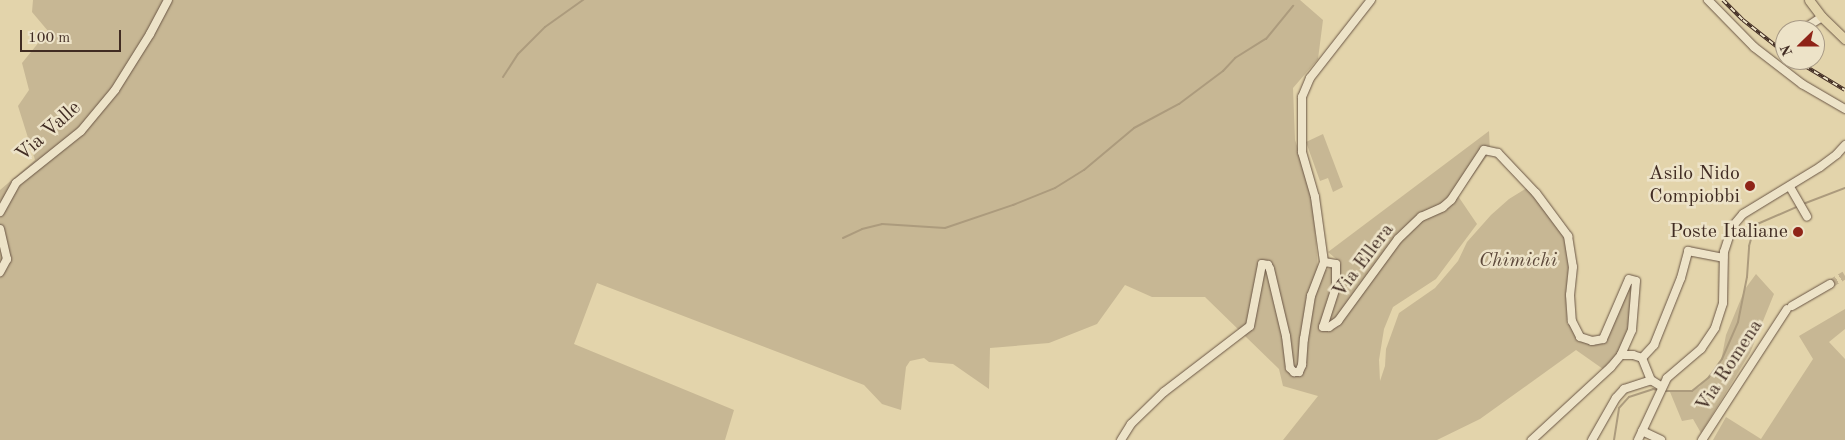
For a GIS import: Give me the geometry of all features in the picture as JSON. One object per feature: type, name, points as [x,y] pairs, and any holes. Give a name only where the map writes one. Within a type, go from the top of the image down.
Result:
[{"type":"main road","points":[[1809,0],[1822,17],[1845,39]]},
{"type":"street","name":"Via Valle","points":[[0,212],[16,183],[81,131],[115,90],[150,34],[168,0]]},
{"type":"street","name":"Via Ellera","points":[[1371,0],[1310,78],[1302,96],[1302,152],[1315,197],[1324,262],[1336,264],[1336,287],[1323,327],[1329,327],[1338,321],[1398,239],[1421,217],[1443,207],[1450,200],[1483,151],[1489,149],[1498,153],[1536,193],[1568,236],[1573,267],[1570,295],[1572,321],[1580,337],[1592,341],[1603,339],[1629,279],[1636,281],[1632,330],[1621,355]]},
{"type":"street","points":[[1708,0],[1754,47],[1802,84],[1845,109]]},
{"type":"street","points":[[1817,20],[1822,17]]},
{"type":"street","points":[[1638,440],[1667,378],[1701,349],[1715,328],[1723,303],[1723,258],[1726,240],[1732,227],[1743,214],[1792,190],[1832,159],[1845,145]]},
{"type":"street","points":[[1792,190],[1806,214]]},
{"type":"street","points":[[0,229],[8,259],[0,272]]},
{"type":"street","points":[[1642,358],[1654,345],[1682,275],[1688,251],[1723,258]]},
{"type":"street","points":[[1121,440],[1131,424],[1164,392],[1250,326],[1262,264],[1268,265],[1270,269],[1286,336],[1290,368],[1294,372],[1299,372],[1302,365],[1310,296],[1324,262]]},
{"type":"street","name":"Via Romena","points":[[1702,440],[1789,307],[1830,284]]},
{"type":"street","points":[[1532,440],[1611,367],[1621,355],[1634,355],[1642,358],[1651,380],[1662,388]]},
{"type":"street","points":[[1592,440],[1616,398],[1624,389],[1651,380]]},
{"type":"street","points":[[1642,431],[1662,440]]},
{"type":"green space","name":"Chimichi","points":[[33,0],[1300,0],[1323,20],[1318,59],[1293,88],[1295,140],[1312,189],[1318,269],[1322,273],[1329,268],[1338,268],[1341,263],[1328,252],[1489,131],[1490,152],[1458,196],[1477,224],[1436,279],[1393,307],[1384,329],[1379,360],[1380,381],[1385,366],[1386,349],[1399,313],[1435,288],[1458,261],[1467,242],[1491,215],[1509,199],[1527,188],[1544,206],[1564,235],[1569,264],[1566,294],[1567,324],[1571,325],[1580,339],[1600,343],[1630,282],[1634,284],[1629,329],[1617,354],[1603,369],[1576,350],[1480,419],[1437,440],[1283,440],[1318,396],[1283,386],[1279,369],[1205,297],[1152,297],[1125,285],[1097,324],[1049,343],[990,348],[989,389],[953,364],[929,362],[924,358],[910,361],[906,367],[901,410],[882,404],[864,385],[597,283],[574,344],[734,410],[725,440],[0,440],[0,190],[35,160],[18,106],[29,90],[22,63],[48,31],[32,12]]},
{"type":"green space","points":[[1323,134],[1343,187],[1333,192],[1328,178],[1320,181],[1306,142]]},
{"type":"green space","points":[[1756,274],[1774,294],[1750,353],[1701,433],[1693,419],[1682,421],[1670,392],[1690,391],[1699,387],[1721,361],[1726,335],[1745,289]]},
{"type":"green space","points":[[1845,309],[1845,329],[1829,342],[1845,359],[1845,440],[1713,440],[1726,417],[1761,439],[1813,359],[1799,336]]},
{"type":"waterway","points":[[503,77],[518,54],[545,27],[583,0]]},
{"type":"waterway","points":[[843,238],[862,229],[882,224],[945,228],[1013,205],[1055,188],[1084,170],[1134,128],[1179,104],[1223,71],[1235,58],[1266,39],[1293,6]]},
{"type":"waterway","points":[[1803,204],[1845,188]]},
{"type":"waterway","points":[[1663,391],[1692,391],[1709,377],[1722,359],[1738,322],[1747,277],[1749,246],[1755,225],[1799,206]]},
{"type":"waterway","points":[[1614,440],[1619,408],[1629,397],[1653,389],[1658,390]]},
{"type":"tunnel","points":[[1830,284],[1845,275]]},
{"type":"railway","points":[[1723,0],[1743,20],[1775,45]]},
{"type":"railway","points":[[1812,70],[1845,90]]},
{"type":"place","name":"Asilo Nido Compiobbi","points":[[1750,186]]},
{"type":"place","name":"Poste Italiane","points":[[1798,232]]}]
